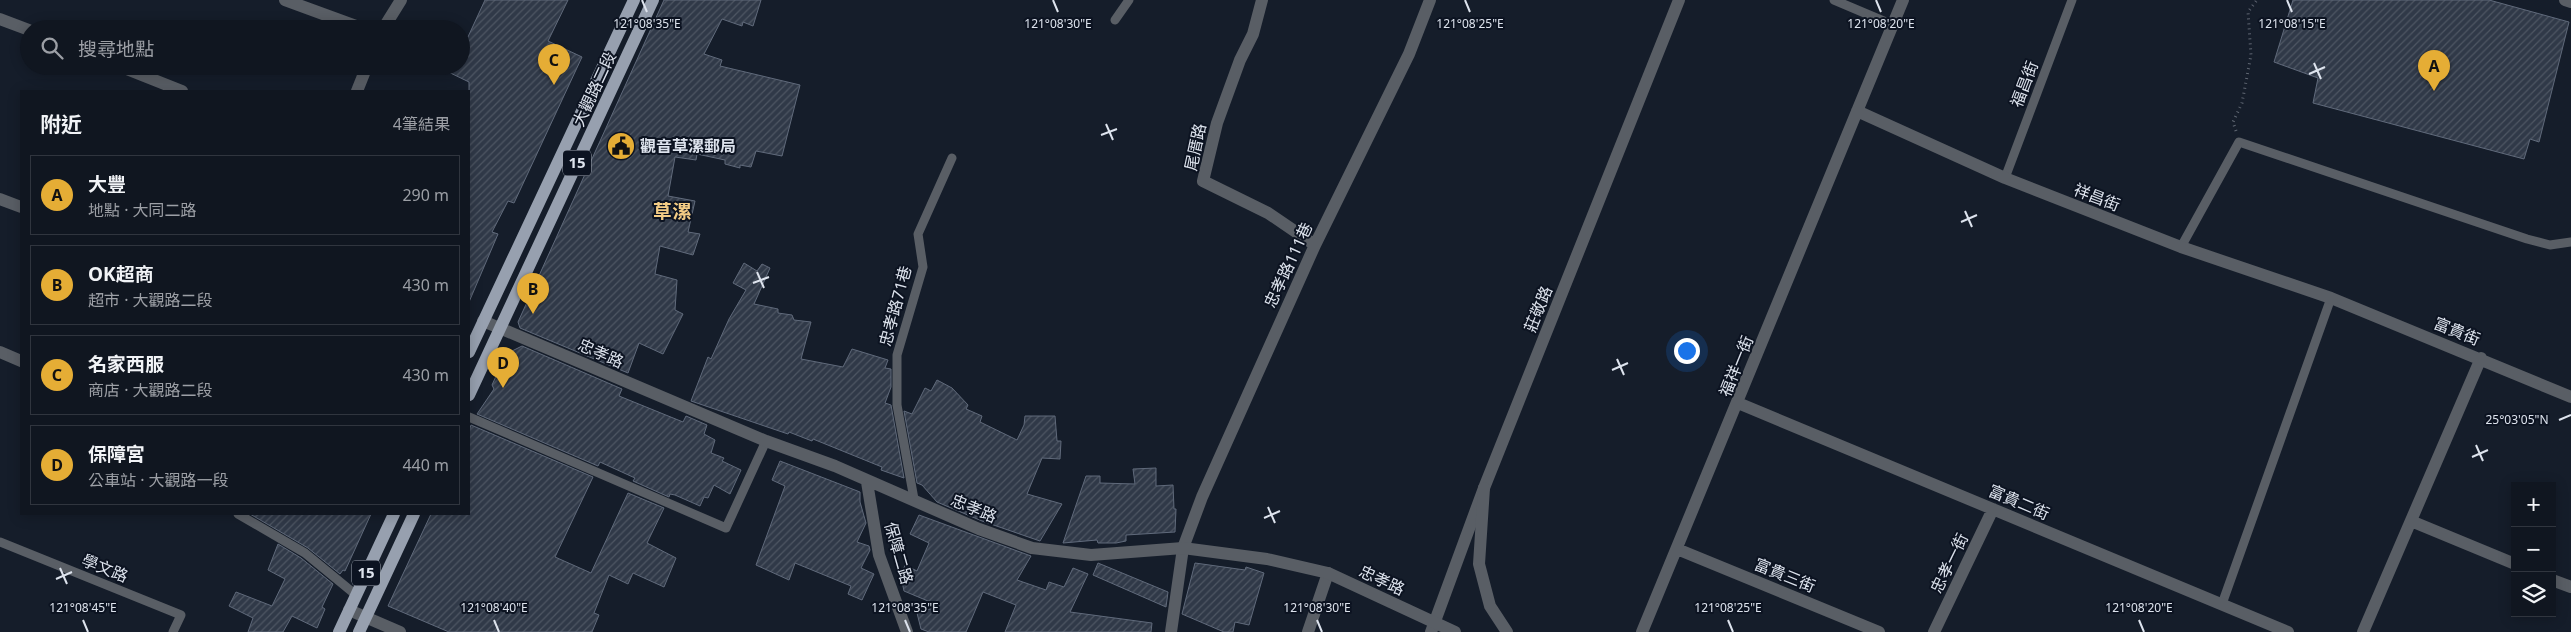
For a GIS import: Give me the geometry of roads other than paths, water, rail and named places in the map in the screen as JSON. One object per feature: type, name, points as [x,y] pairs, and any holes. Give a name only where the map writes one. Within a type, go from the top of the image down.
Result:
[{"type":"main road","name":"大觀路二段","points":[[483,321],[500,289],[634,0]]},
{"type":"main road","name":"大觀路二段","points":[[500,326],[653,0]]},
{"type":"main road","name":"15","points":[[470,350],[483,321]]},
{"type":"main road","name":"15","points":[[470,393],[500,326]]},
{"type":"main road","name":"15","points":[[339,632],[394,515]]},
{"type":"main road","name":"15","points":[[359,632],[414,515]]},
{"type":"street","points":[[284,0],[339,20]]},
{"type":"street","points":[[389,20],[401,0]]},
{"type":"street","name":"尾厝路","points":[[1262,0],[1253,34],[1240,60],[1216,123],[1203,180],[1268,213],[1315,245]]},
{"type":"street","name":"忠孝路111巷","points":[[1171,632],[1184,548],[1202,498],[1315,245],[1409,54],[1430,0]]},
{"type":"street","name":"莊敬路","points":[[1433,628],[1484,488],[1679,0]]},
{"type":"street","name":"福祥一街","points":[[1642,632],[1903,0]]},
{"type":"street","points":[[2564,0],[2571,2]]},
{"type":"street","points":[[0,19],[20,27]]},
{"type":"street","points":[[142,75],[180,90]]},
{"type":"street","points":[[357,90],[363,75]]},
{"type":"street","name":"祥昌街","points":[[1857,111],[2005,178],[2181,247],[2331,298]]},
{"type":"street","points":[[0,198],[20,207]]},
{"type":"street","name":"富貴街","points":[[2331,298],[2481,358],[2571,397]]},
{"type":"street","name":"忠孝路","points":[[483,321],[500,326],[766,441],[834,466],[867,482],[914,499],[979,529],[1032,548],[1091,555],[1184,548],[1230,553],[1328,573],[1433,628],[1455,632]]},
{"type":"street","points":[[0,352],[20,361]]},
{"type":"street","points":[[2363,632],[2481,358]]},
{"type":"street","name":"富貴二街","points":[[1738,403],[2288,632]]},
{"type":"street","name":"保障二路","points":[[867,482],[880,555],[907,632]]},
{"type":"street","points":[[1484,488],[1479,564],[1490,606],[1507,632]]},
{"type":"street","name":"忠孝一街","points":[[1934,632],[1993,509]]},
{"type":"street","points":[[2411,521],[2511,562]]},
{"type":"street","name":"富貴三街","points":[[1677,549],[1879,632]]},
{"type":"street","points":[[1308,632],[1328,573]]},
{"type":"street","points":[[2556,581],[2571,587]]},
{"type":"street","points":[[349,610],[400,632]]},
{"type":"lane","points":[[1115,20],[1128,0]]},
{"type":"lane","points":[[1834,0],[1893,25]]},
{"type":"lane","name":"福昌街","points":[[2005,178],[2072,0]]},
{"type":"lane","points":[[2181,247],[2239,142],[2527,239],[2550,245],[2571,242]]},
{"type":"lane","name":"忠孝路71巷","points":[[914,499],[897,404],[897,355],[923,267],[918,234],[952,158]]},
{"type":"lane","points":[[2222,604],[2331,298]]},
{"type":"lane","points":[[470,417],[726,528],[766,441]]},
{"type":"lane","points":[[240,515],[305,553],[356,596]]},
{"type":"lane","name":"學文路","points":[[0,542],[181,615],[173,632]]},
{"type":"place","name":"名家西服","points":[[554,85]]},
{"type":"place","name":"大豐","points":[[2434,91]]},
{"type":"place","name":"觀音草漯郵局","points":[[621,146]]},
{"type":"place","name":"OK超商","points":[[533,314]]},
{"type":"place","name":"保障宮","points":[[503,388]]},
{"type":"district","name":"草漯","points":[[672,211]]}]
